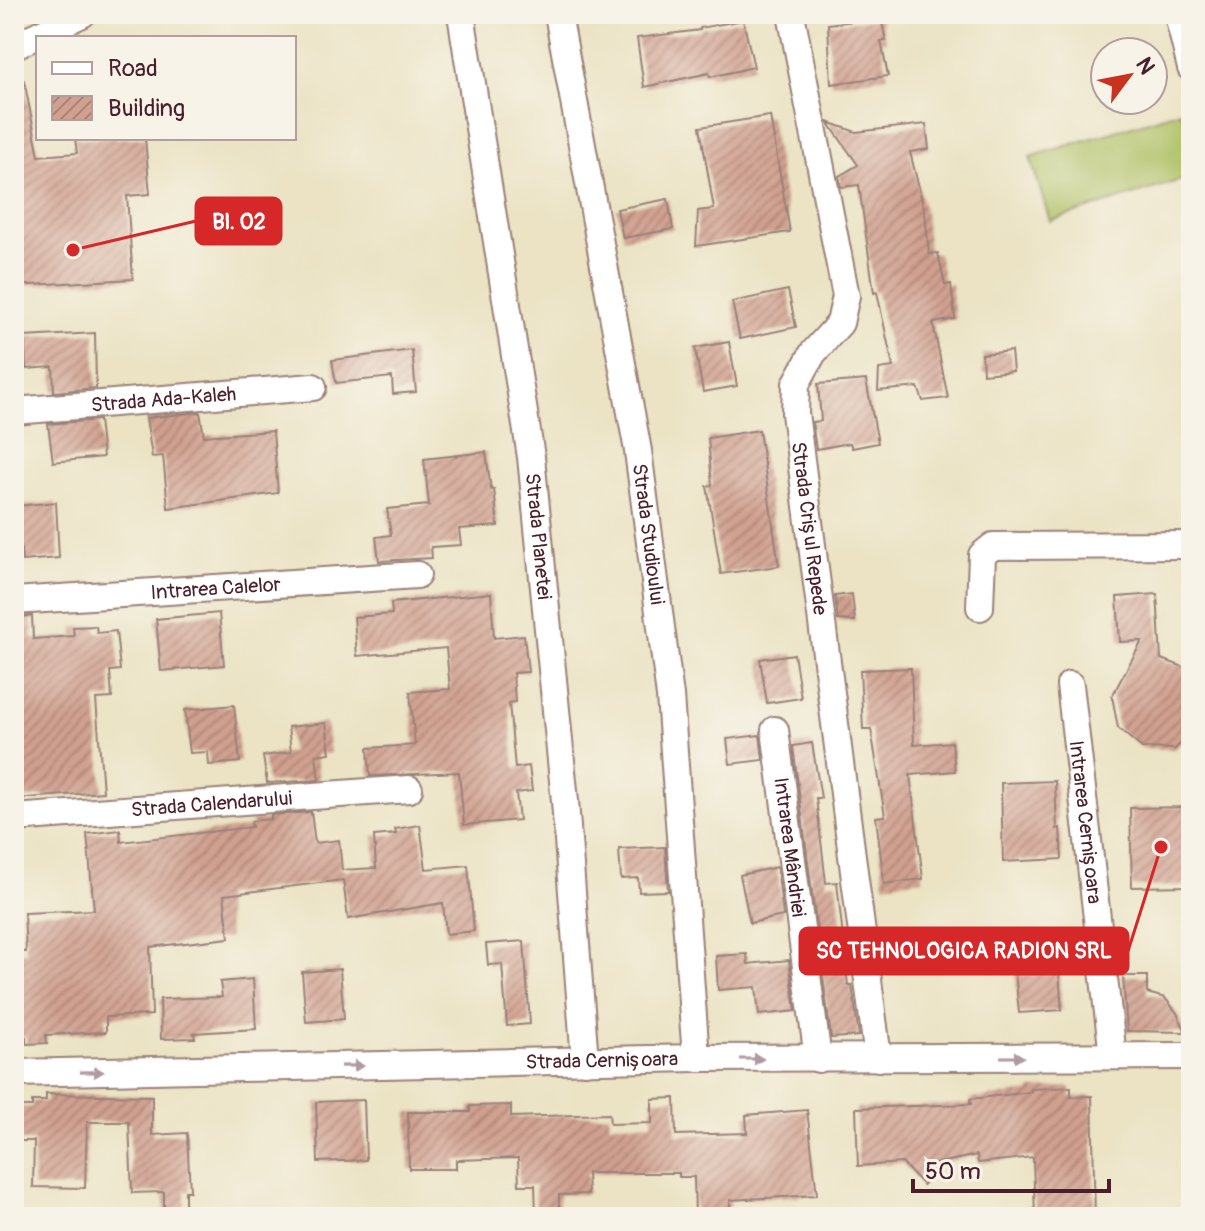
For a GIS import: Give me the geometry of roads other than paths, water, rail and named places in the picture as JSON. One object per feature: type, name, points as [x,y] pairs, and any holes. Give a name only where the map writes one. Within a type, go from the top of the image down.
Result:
[{"type":"street","points":[[14,46],[82,14]]},
{"type":"street","name":"Strada Planetei","points":[[461,14],[531,457],[565,801],[585,1061]]},
{"type":"street","name":"Strada Studioului","points":[[558,14],[638,451],[670,696],[696,1058]]},
{"type":"street","name":"Strada Crișul Repede","points":[[791,14],[846,296],[840,323],[813,353],[796,384],[795,413],[878,1058]]},
{"type":"street","points":[[1178,15],[1191,68]]},
{"type":"street","name":"Strada Ada-Kaleh","points":[[14,411],[313,387]]},
{"type":"street","points":[[980,607],[979,565],[982,555],[993,546],[1191,545]]},
{"type":"street","name":"Intrarea Calelor","points":[[14,601],[417,575]]},
{"type":"street","name":"Intrarea Cernișoara","points":[[1070,685],[1113,1056]]},
{"type":"street","name":"Intrarea Mândriei","points":[[775,730],[818,1059]]},
{"type":"street","name":"Strada Calendarului","points":[[14,818],[409,789]]},
{"type":"street","name":"Strada Cernișoara","points":[[14,1073],[696,1058],[1191,1056]]},
{"type":"place","name":"Bl. O2","points":[[73,250]]},
{"type":"place","name":"SC TEHNOLOGICA RADION SRL","points":[[1161,847]]}]
